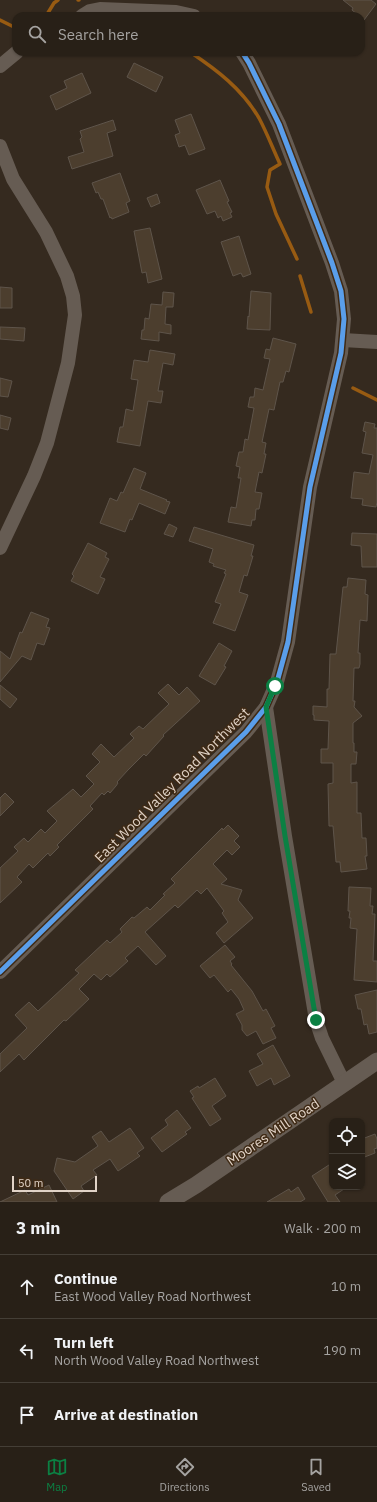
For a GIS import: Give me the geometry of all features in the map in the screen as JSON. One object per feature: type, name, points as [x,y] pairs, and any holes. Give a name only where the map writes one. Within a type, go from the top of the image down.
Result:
[{"type":"street","points":[[88,12],[109,5],[176,12]]},
{"type":"street","points":[[0,66],[12,56]]},
{"type":"street","name":"East Wood Valley Road Northwest","points":[[0,972],[246,732],[266,707],[277,682],[288,642],[310,487],[342,340],[344,319],[343,303],[332,263],[279,124],[245,56]]},
{"type":"street","points":[[0,146],[13,179],[46,232],[67,276],[73,296],[75,315],[68,363],[47,443],[34,476],[0,548]]},
{"type":"street","points":[[342,340],[377,342]]},
{"type":"street","points":[[266,707],[285,836],[316,1020],[322,1038],[344,1083]]},
{"type":"street","name":"Moores Mill Road","points":[[168,1202],[196,1185],[377,1061]]},
{"type":"building","points":[[343,0],[371,0],[376,4],[365,19],[365,12],[354,12],[352,10],[353,8]]},
{"type":"building","points":[[134,63],[163,77],[156,92],[127,77]]},
{"type":"building","points":[[82,73],[91,93],[56,110],[50,96],[67,88],[64,81]]},
{"type":"building","points":[[191,114],[205,149],[189,155],[185,145],[179,147],[175,135],[180,133],[175,120]]},
{"type":"building","points":[[113,120],[116,130],[107,133],[113,156],[72,169],[68,157],[84,152],[80,139],[82,137],[80,131]]},
{"type":"building","points":[[120,173],[130,201],[126,203],[129,212],[112,219],[111,217],[110,218],[103,199],[101,199],[98,192],[96,193],[92,183]]},
{"type":"building","points":[[220,180],[232,212],[230,213],[232,217],[223,221],[221,216],[218,218],[215,211],[207,214],[196,190]]},
{"type":"building","points":[[157,194],[160,203],[151,207],[147,198]]},
{"type":"building","points":[[150,228],[162,279],[148,283],[146,272],[142,273],[134,231]]},
{"type":"building","points":[[239,236],[251,274],[243,277],[241,273],[233,276],[221,242]]},
{"type":"building","points":[[0,287],[12,288],[12,308],[0,308]]},
{"type":"building","points":[[251,291],[271,293],[270,330],[247,329]]},
{"type":"building","points":[[163,292],[174,293],[173,307],[166,307],[165,324],[171,325],[171,334],[159,332],[159,341],[141,339],[142,330],[144,330],[145,318],[149,319],[151,304],[162,305]]},
{"type":"building","points":[[0,327],[25,328],[24,341],[0,339]]},
{"type":"building","points":[[273,338],[296,344],[289,372],[286,371],[283,382],[280,382],[274,410],[269,409],[262,442],[266,443],[264,454],[266,454],[262,473],[259,472],[255,492],[262,493],[259,509],[256,509],[255,520],[252,520],[251,526],[228,522],[231,507],[236,508],[241,478],[238,478],[240,467],[236,466],[239,452],[243,452],[245,439],[248,440],[254,408],[248,407],[250,397],[254,397],[255,388],[263,390],[270,359],[264,358],[266,349],[270,350]]},
{"type":"building","points":[[150,350],[175,354],[173,365],[163,363],[158,391],[163,391],[161,403],[148,401],[140,446],[117,442],[120,427],[123,427],[126,409],[133,411],[138,380],[131,379],[134,360],[148,362]]},
{"type":"building","points":[[0,378],[12,381],[8,397],[0,396]]},
{"type":"building","points":[[0,415],[11,418],[8,430],[0,428]]},
{"type":"building","points":[[365,422],[375,424],[374,428],[377,428],[376,507],[362,505],[363,499],[351,498],[354,472],[369,474],[373,455],[362,453],[366,432],[363,431]]},
{"type":"building","points":[[134,468],[146,473],[140,489],[170,502],[165,514],[139,503],[125,532],[100,523],[110,498],[117,501],[121,492],[123,493]]},
{"type":"building","points":[[169,524],[177,528],[173,537],[164,534]]},
{"type":"building","points":[[194,527],[254,545],[251,556],[253,556],[247,576],[244,575],[239,592],[248,595],[235,631],[213,623],[221,604],[215,602],[226,574],[224,573],[226,570],[213,566],[214,564],[209,562],[213,549],[189,541]]},
{"type":"building","points":[[352,533],[377,534],[377,567],[362,567],[361,546],[351,545]]},
{"type":"building","points":[[88,543],[107,553],[105,557],[109,559],[100,577],[105,579],[98,594],[71,581],[74,576],[72,574]]},
{"type":"building","points":[[348,578],[366,580],[365,594],[368,595],[367,621],[360,620],[358,653],[360,653],[360,664],[359,668],[354,668],[354,707],[362,716],[353,723],[354,752],[357,752],[356,764],[351,764],[351,783],[357,782],[357,813],[361,813],[362,838],[366,838],[367,856],[365,856],[367,869],[341,872],[340,862],[336,862],[333,826],[329,826],[328,784],[333,783],[333,763],[321,763],[321,749],[328,749],[329,721],[314,720],[313,706],[327,707],[330,654],[336,654],[343,587],[347,587]]},
{"type":"building","points":[[31,612],[49,619],[46,627],[50,628],[44,645],[37,643],[31,660],[22,656],[0,682],[0,651],[10,659],[20,632],[22,633]]},
{"type":"building","points":[[219,643],[232,651],[224,666],[226,667],[215,685],[199,676]]},
{"type":"building","points":[[168,684],[179,695],[187,687],[200,701],[163,735],[164,736],[146,756],[144,754],[128,770],[117,782],[118,783],[110,793],[108,791],[104,795],[102,793],[90,806],[93,809],[57,845],[59,847],[50,856],[48,853],[33,868],[29,864],[17,877],[22,882],[0,903],[0,868],[18,851],[14,847],[24,838],[28,842],[41,829],[45,833],[57,821],[47,811],[73,789],[81,797],[94,784],[86,776],[100,762],[92,754],[101,744],[114,757],[134,738],[130,734],[139,726],[143,729],[169,704],[158,693]]},
{"type":"building","points":[[0,685],[17,699],[10,708],[0,699]]},
{"type":"building","points":[[5,793],[14,802],[0,816],[0,798]]},
{"type":"building","points":[[228,825],[239,836],[234,841],[240,847],[232,855],[227,850],[213,864],[227,879],[221,884],[242,890],[238,900],[253,918],[224,943],[216,933],[228,922],[222,913],[224,911],[207,888],[201,894],[197,890],[178,908],[175,905],[145,932],[166,956],[156,965],[138,946],[125,958],[128,961],[110,977],[107,974],[101,980],[94,974],[79,989],[89,999],[66,1021],[64,1020],[24,1060],[19,1054],[0,1072],[0,1054],[27,1028],[15,1015],[29,1002],[38,1011],[79,973],[75,970],[107,940],[110,943],[122,932],[120,929],[132,917],[134,918],[147,907],[150,910],[165,895],[163,894],[175,883],[171,879],[222,828],[223,830]]},
{"type":"building","points":[[349,887],[371,888],[370,906],[373,906],[372,914],[375,914],[373,961],[377,961],[377,982],[354,980],[357,929],[350,928],[351,918],[349,918],[350,911],[348,911]]},
{"type":"building","points":[[225,945],[235,957],[230,961],[232,964],[231,965],[252,991],[263,1011],[266,1009],[275,1026],[271,1028],[276,1038],[263,1044],[256,1031],[247,1036],[242,1030],[242,1025],[236,1014],[244,1010],[239,999],[231,989],[228,992],[214,975],[210,978],[200,966]]},
{"type":"building","points":[[377,990],[377,1032],[369,1034],[367,1024],[364,1025],[361,1009],[358,1009],[355,995]]},
{"type":"building","points":[[273,1045],[290,1076],[274,1085],[271,1078],[257,1086],[249,1071],[263,1064],[257,1054]]},
{"type":"building","points":[[215,1078],[226,1096],[212,1106],[221,1119],[210,1126],[192,1098],[194,1097],[190,1091],[198,1086],[199,1088]]},
{"type":"building","points":[[177,1110],[191,1128],[185,1132],[187,1134],[162,1152],[151,1138],[168,1125],[165,1120]]},
{"type":"building","points":[[130,1128],[144,1148],[137,1153],[140,1156],[118,1171],[110,1159],[93,1170],[97,1175],[81,1186],[84,1191],[73,1199],[54,1171],[57,1158],[75,1162],[98,1146],[92,1137],[101,1131],[109,1142]]},
{"type":"building","points":[[375,1134],[377,1139],[377,1148],[374,1149],[375,1153],[365,1157],[365,1154],[365,1138]]},
{"type":"building","points":[[329,1165],[329,1190],[342,1190],[335,1195],[340,1202],[328,1202],[312,1176]]},
{"type":"building","points":[[49,1185],[57,1202],[0,1202],[25,1190],[28,1195]]},
{"type":"building","points":[[298,1187],[305,1199],[300,1202],[267,1202],[289,1189],[291,1192]]},
{"type":"waterway","points":[[48,12],[54,3],[58,0]]},
{"type":"waterway","points":[[0,20],[12,26]]},
{"type":"waterway","points":[[196,56],[237,89],[259,118],[280,164],[270,170],[267,187],[276,214],[297,259]]},
{"type":"waterway","points":[[300,276],[311,312]]},
{"type":"waterway","points":[[353,388],[377,400]]},
{"type":"cycle path","points":[[0,972],[246,732],[266,707],[277,682],[288,642],[310,487],[341,353],[344,319],[341,291],[332,263],[279,124],[245,56]]},
{"type":"route","points":[[275,686],[266,707],[285,836],[316,1020]]}]
